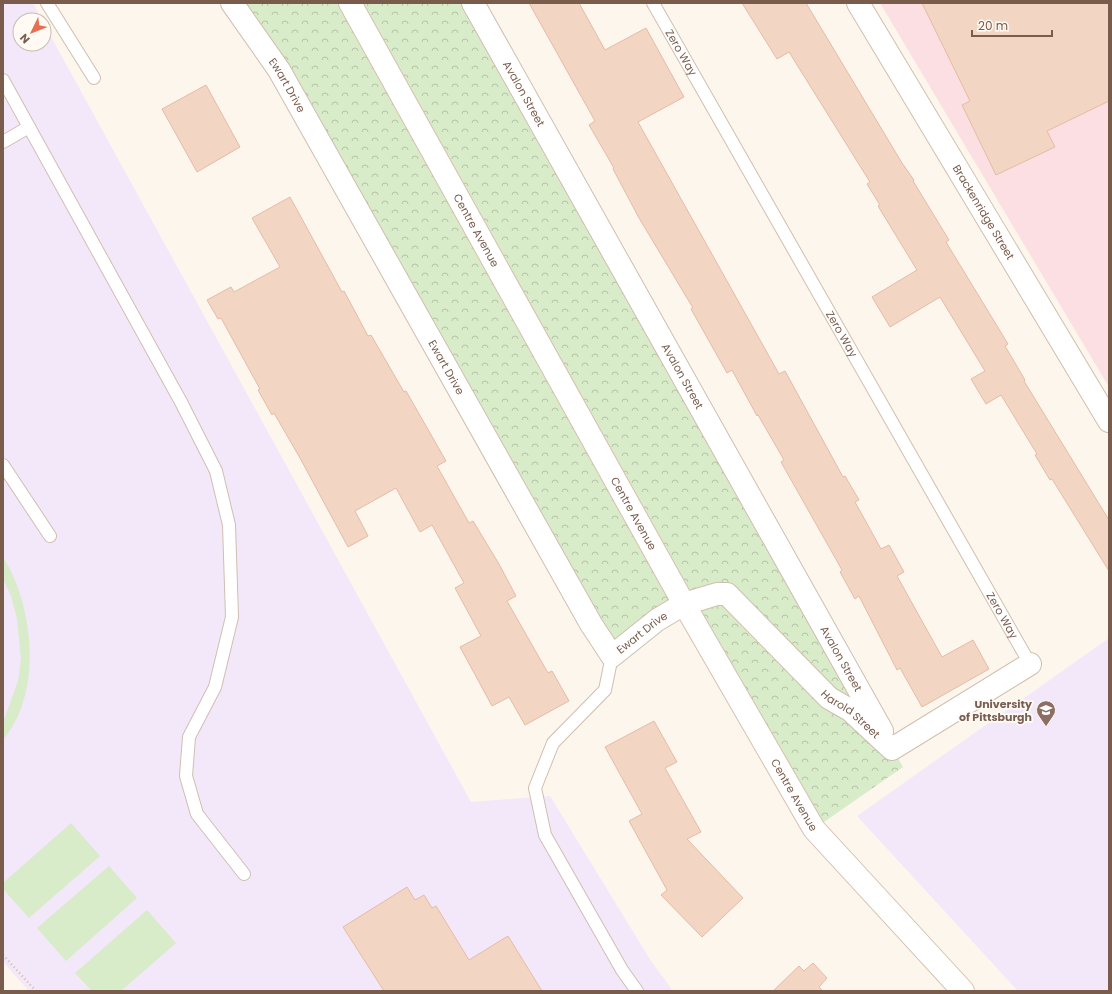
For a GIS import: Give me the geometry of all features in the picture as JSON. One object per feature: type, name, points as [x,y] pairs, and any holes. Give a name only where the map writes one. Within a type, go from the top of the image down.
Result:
[{"type":"street","name":"Ewart Drive","points":[[232,3],[279,70],[591,624],[612,656],[657,620],[684,604]]},
{"type":"street","name":"Centre Avenue","points":[[350,3],[684,604],[814,830],[963,991]]},
{"type":"street","name":"Avalon Street","points":[[473,3],[892,749]]},
{"type":"street","name":"Brackenridge Street","points":[[858,3],[1109,421]]},
{"type":"street","name":"Harold Street","points":[[684,604],[717,594],[727,594],[829,698],[850,710],[892,749]]},
{"type":"street","points":[[892,749],[1030,664]]},
{"type":"lane","points":[[47,3],[94,78]]},
{"type":"lane","name":"Zero Way","points":[[653,3],[1030,664]]},
{"type":"lane","points":[[3,80],[181,402],[216,471],[230,525],[232,617],[215,687],[189,737],[186,776],[197,814],[244,874]]},
{"type":"lane","points":[[3,142],[29,127]]},
{"type":"lane","points":[[3,465],[50,536]]},
{"type":"lane","points":[[612,656],[605,690],[553,743],[535,788],[545,835],[622,970],[637,991]]},
{"type":"path","points":[[3,955],[36,991]]},
{"type":"shaded area","points":[[3,3],[33,3],[38,12],[12,12],[12,52],[52,52],[52,39],[471,802],[550,796],[651,961],[673,991],[29,991],[3,962]]},
{"type":"shaded area","points":[[880,3],[1109,3],[1109,387]]},
{"type":"shaded area","name":"University of Pittsburgh","points":[[1109,638],[1109,991],[1018,991],[857,816]]},
{"type":"green space","points":[[232,3],[473,3],[903,767],[814,829],[684,604],[612,656]]},
{"type":"green space","points":[[3,557],[14,577],[22,600],[30,649],[29,674],[24,698],[16,721],[3,740],[3,722],[18,681],[21,659],[17,619],[11,596],[3,579]]},
{"type":"green space","points":[[71,823],[100,856],[29,918],[3,889],[3,883]]},
{"type":"green space","points":[[109,866],[137,898],[66,961],[37,928]]},
{"type":"green space","points":[[147,910],[176,943],[121,991],[92,991],[75,973]]},
{"type":"building","points":[[529,3],[579,3],[605,50],[646,28],[684,97],[638,122],[779,374],[785,371],[843,477],[845,476],[859,500],[855,502],[881,549],[889,545],[904,572],[897,576],[942,657],[973,640],[989,669],[922,707],[900,668],[897,670],[859,596],[855,599],[840,572],[842,570],[781,462],[784,460],[758,415],[757,416],[732,370],[727,373],[691,309],[693,308],[639,218],[613,169],[614,168],[589,125],[595,121]]},
{"type":"building","points":[[742,3],[806,3],[902,163],[914,180],[913,181],[949,240],[946,242],[1008,344],[1005,346],[1025,380],[1024,381],[1109,520],[1109,571],[1052,479],[1050,480],[1035,455],[1037,454],[1001,395],[986,404],[971,379],[985,371],[940,297],[890,327],[872,297],[917,270],[878,206],[880,205],[867,184],[870,182],[789,52],[777,59]]},
{"type":"building","points":[[922,3],[1109,3],[1109,101],[1047,131],[1055,147],[996,175],[962,105],[970,101]]},
{"type":"building","points":[[206,85],[240,147],[197,172],[162,109]]},
{"type":"building","points":[[290,197],[368,336],[371,335],[404,392],[406,391],[446,461],[437,466],[469,523],[473,521],[499,564],[516,596],[507,601],[548,673],[552,671],[569,701],[525,725],[509,697],[492,706],[460,647],[481,636],[455,588],[464,583],[432,525],[420,532],[396,488],[355,511],[368,536],[348,547],[300,458],[274,413],[272,415],[258,390],[260,389],[221,318],[218,319],[207,300],[231,287],[234,292],[280,267],[252,218]]},
{"type":"building","points":[[654,721],[677,762],[665,768],[701,832],[687,839],[743,898],[702,937],[661,895],[667,890],[629,821],[642,814],[605,747]]},
{"type":"building","points":[[407,887],[415,900],[424,895],[432,908],[436,906],[469,960],[508,936],[542,991],[384,991],[343,927]]},
{"type":"building","points":[[813,963],[827,978],[819,987],[823,991],[773,991],[799,966],[804,971]]},
{"type":"place","name":"University of Pittsburgh","points":[[1046,727]]}]
